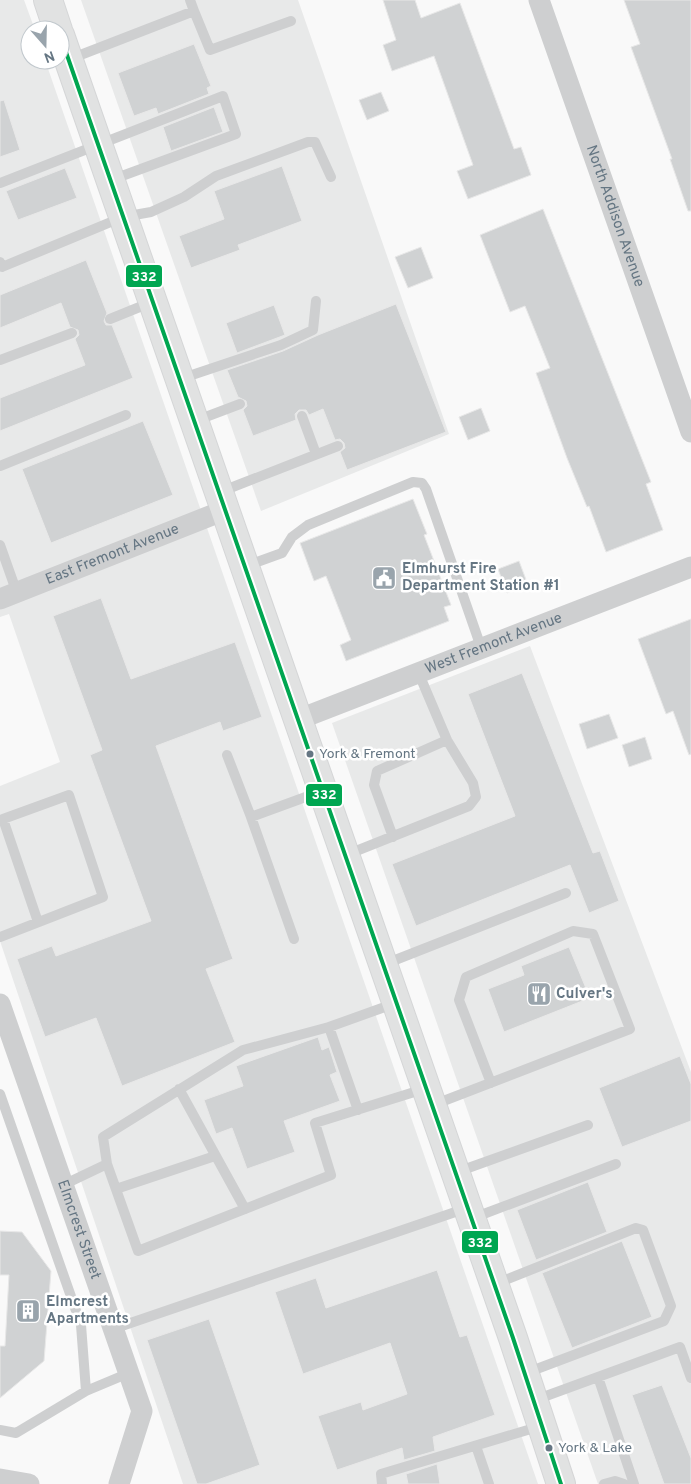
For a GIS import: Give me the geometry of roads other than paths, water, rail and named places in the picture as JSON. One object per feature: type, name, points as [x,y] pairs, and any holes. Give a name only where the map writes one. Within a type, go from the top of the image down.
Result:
[{"type":"main road","points":[[48,0],[55,20]]},
{"type":"main road","points":[[70,65],[456,1172],[561,1484]]},
{"type":"street","name":"North Addison Avenue","points":[[540,0],[691,432]]},
{"type":"street","name":"East Fremont Avenue","points":[[9,596],[222,501]]},
{"type":"street","name":"West Fremont Avenue","points":[[297,720],[482,650],[691,567]]},
{"type":"street","name":"Elmcrest Street","points":[[0,1006],[142,1411],[119,1484]]},
{"type":"street","points":[[0,1480],[28,1484]]},
{"type":"lane","points":[[190,0],[210,50],[290,22]]},
{"type":"lane","points":[[70,46],[194,11]]},
{"type":"lane","points":[[0,183],[223,96],[236,134],[110,181]]},
{"type":"lane","points":[[0,262],[2,267],[123,217],[151,212],[184,197],[216,176],[308,142],[315,142],[331,177]]},
{"type":"lane","points":[[110,319],[153,302]]},
{"type":"lane","points":[[180,379],[281,345],[313,330],[316,302]]},
{"type":"lane","points":[[0,360],[72,333]]},
{"type":"lane","points":[[194,422],[240,404]]},
{"type":"lane","points":[[0,466],[126,415]]},
{"type":"lane","points":[[302,416],[316,454]]},
{"type":"lane","points":[[222,501],[316,454],[338,446]]},
{"type":"lane","points":[[245,566],[282,553],[292,537],[308,525],[413,482],[422,483],[426,489],[482,650]]},
{"type":"lane","points":[[0,545],[9,596]]},
{"type":"lane","points":[[345,856],[469,806],[476,797],[473,782],[447,740],[418,674]]},
{"type":"lane","points":[[393,837],[374,785],[378,771],[447,740]]},
{"type":"lane","points":[[227,755],[294,938]]},
{"type":"lane","points":[[250,817],[323,791]]},
{"type":"lane","points":[[0,937],[104,897],[70,795],[3,819],[38,922]]},
{"type":"lane","points":[[383,964],[566,893]]},
{"type":"lane","points":[[396,1003],[329,1026],[243,1050],[103,1137],[107,1164],[138,1251],[331,1175],[315,1124],[358,1110],[492,1083],[630,1029],[593,934],[572,931],[466,977],[459,1000],[492,1083]]},
{"type":"lane","points":[[329,1026],[358,1110]]},
{"type":"lane","points":[[179,1090],[245,1209]]},
{"type":"lane","points":[[0,1094],[81,1325],[86,1391]]},
{"type":"lane","points":[[456,1172],[588,1125]]},
{"type":"lane","points":[[116,1189],[215,1156]]},
{"type":"lane","points":[[63,1185],[107,1164]]},
{"type":"lane","points":[[113,1329],[616,1164]]},
{"type":"lane","points":[[494,1284],[636,1228],[643,1230],[665,1286],[671,1306],[668,1318],[664,1321],[525,1373]]},
{"type":"lane","points":[[382,1484],[381,1474],[476,1446],[538,1413],[598,1377],[680,1347],[691,1378]]},
{"type":"lane","points":[[0,1430],[16,1433],[86,1391],[129,1373]]},
{"type":"lane","points":[[598,1377],[634,1484]]},
{"type":"lane","points":[[476,1446],[489,1484]]},
{"type":"lane","points":[[604,1484],[615,1481],[624,1484]]},
{"type":"place","name":"Elmhurst Fire Department Station #1","points":[[384,578]]},
{"type":"place","name":"York & Fremont","points":[[310,754]]},
{"type":"place","name":"Culver's","points":[[539,994]]},
{"type":"place","name":"Elmcrest Apartments","points":[[28,1311]]},
{"type":"place","name":"York & Lake","points":[[549,1448]]}]
